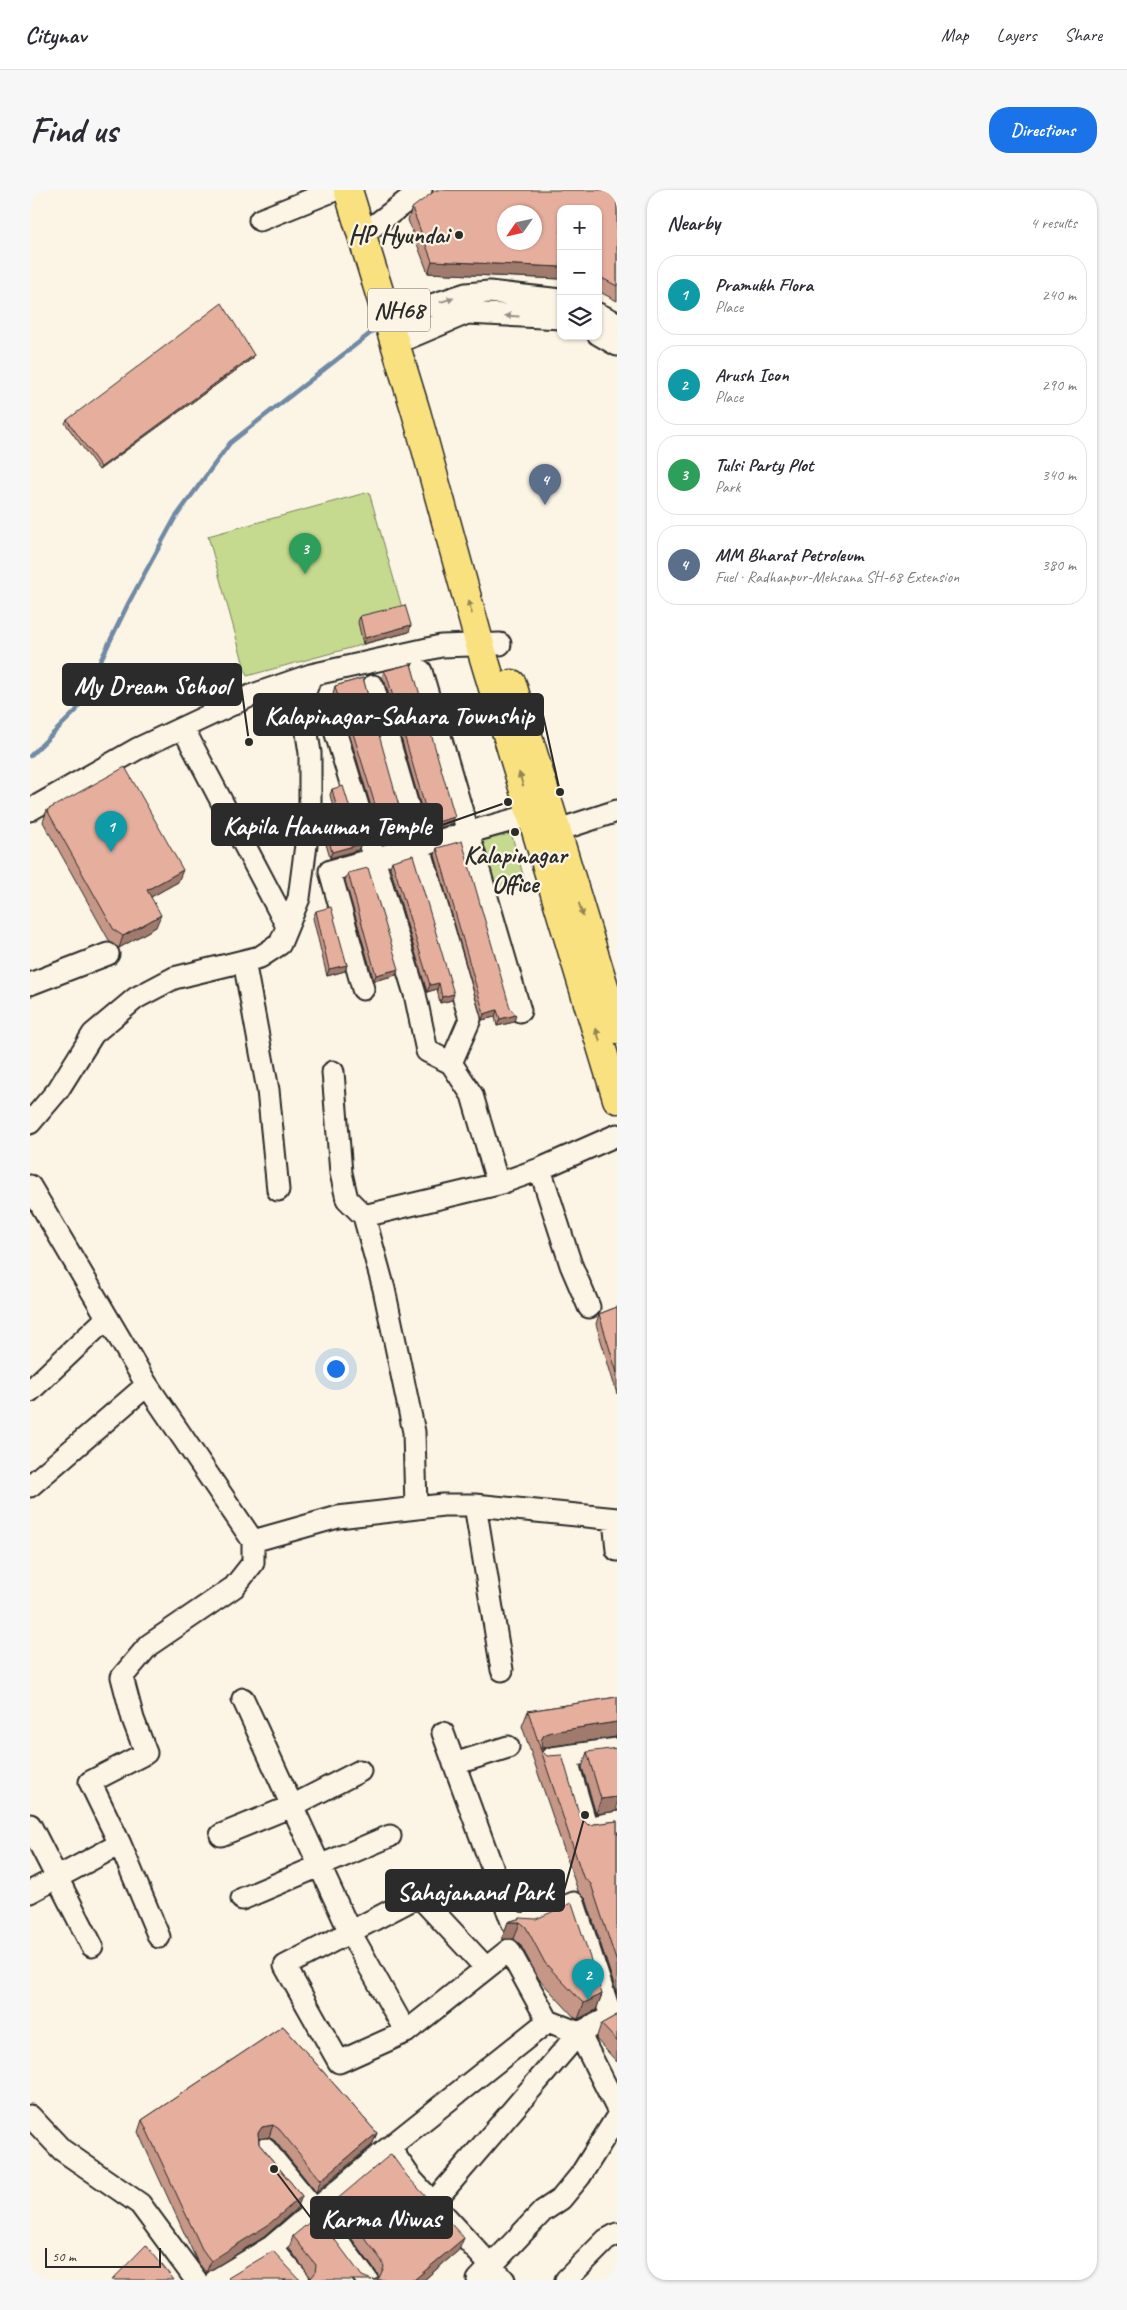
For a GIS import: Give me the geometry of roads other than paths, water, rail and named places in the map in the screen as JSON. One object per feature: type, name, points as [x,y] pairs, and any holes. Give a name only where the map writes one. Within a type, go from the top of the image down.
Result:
[{"type":"highway","name":"NH68","points":[[348,190],[367,231],[406,345]]},
{"type":"highway","name":"NH68","points":[[362,190],[367,231]]},
{"type":"highway","name":"NH68","points":[[377,262],[406,345],[617,1099]]},
{"type":"highway","name":"NH68","points":[[542,827],[617,1029]]},
{"type":"street","points":[[260,220],[335,190]]},
{"type":"street","points":[[367,231],[420,190]]},
{"type":"street","points":[[406,345],[466,294],[489,292],[557,300]]},
{"type":"street","points":[[406,345],[467,314],[557,318]]},
{"type":"street","points":[[602,316],[617,323]]},
{"type":"street","points":[[602,336],[617,345]]},
{"type":"street","points":[[30,810],[137,749],[250,696],[311,674],[441,646],[490,644]]},
{"type":"street","points":[[421,672],[520,1011]]},
{"type":"street","points":[[30,1123],[58,1090],[93,1034],[136,998],[174,978],[260,957],[280,944],[299,898],[310,814],[310,753],[302,701],[311,674]]},
{"type":"street","points":[[373,686],[470,1019],[450,1063]]},
{"type":"street","points":[[330,714],[415,994],[427,1051],[450,1063],[472,1095],[498,1184]]},
{"type":"street","points":[[183,728],[287,926]]},
{"type":"street","points":[[363,989],[330,871],[468,833],[542,827],[617,810]]},
{"type":"street","points":[[30,984],[108,954]]},
{"type":"street","points":[[244,961],[268,1090],[278,1190]]},
{"type":"street","points":[[333,1072],[341,1173],[347,1199],[364,1216],[384,1289],[414,1432],[416,1508]]},
{"type":"street","points":[[364,1216],[498,1184],[540,1169],[617,1136]]},
{"type":"street","points":[[540,1169],[571,1265],[589,1307]]},
{"type":"street","points":[[30,1186],[147,1385],[253,1541],[253,1563],[234,1587],[149,1645],[122,1677],[133,1718],[146,1753],[90,1782],[120,1844],[159,1937]]},
{"type":"street","points":[[30,1391],[108,1318]]},
{"type":"street","points":[[30,1486],[147,1385]]},
{"type":"street","points":[[253,1541],[338,1517],[443,1505],[475,1505],[616,1519],[617,1550]]},
{"type":"street","points":[[475,1505],[502,1670]]},
{"type":"street","points":[[243,1700],[350,1932],[406,2032]]},
{"type":"street","points":[[433,2203],[579,2033],[614,2015],[574,1903],[525,1924],[512,1922],[443,1733]]},
{"type":"street","points":[[454,1764],[508,1748]]},
{"type":"street","points":[[617,1749],[556,1758],[587,1828],[617,1822]]},
{"type":"street","points":[[221,1835],[292,1806],[360,1771]]},
{"type":"street","points":[[30,1825],[92,1946]]},
{"type":"street","points":[[242,1899],[390,1836]]},
{"type":"street","points":[[30,1892],[120,1844]]},
{"type":"street","points":[[486,1968],[419,1896],[285,1966],[339,2062],[406,2032],[509,1950],[548,2021],[579,2033],[617,2108]]},
{"type":"street","points":[[216,2280],[271,2246],[386,2150],[548,2021]]},
{"type":"street","points":[[30,2116],[62,2150],[140,2204],[195,2279]]},
{"type":"street","points":[[386,2150],[396,2157],[412,2180],[491,2275],[544,2211],[561,2200],[580,2176],[617,2117]]},
{"type":"street","points":[[265,2149],[314,2209],[367,2280]]},
{"type":"street","points":[[566,2280],[606,2240],[617,2234]]},
{"type":"street","points":[[271,2246],[299,2280]]},
{"type":"waterway","points":[[30,756],[76,711],[129,602],[175,518],[230,443],[381,325]]},
{"type":"place","name":"HP Hyundai","points":[[459,235]]},
{"type":"place","name":"MM Bharat Petroleum","points":[[545,505]]},
{"type":"place","name":"Tulsi Party Plot","points":[[305,574]]},
{"type":"place","name":"My Dream School","points":[[249,742]]},
{"type":"place","name":"Kalapinagar-Sahara Township","points":[[560,792]]},
{"type":"place","name":"Kapila Hanuman Temple","points":[[508,802]]},
{"type":"place","name":"Kalapinagar Office","points":[[515,832]]},
{"type":"place","name":"Pramukh Flora","points":[[111,852]]},
{"type":"place","name":"Sahajanand Park","points":[[585,1815]]},
{"type":"place","name":"Arush Icon","points":[[588,2000]]},
{"type":"place","name":"Karma Niwas","points":[[274,2169]]}]
